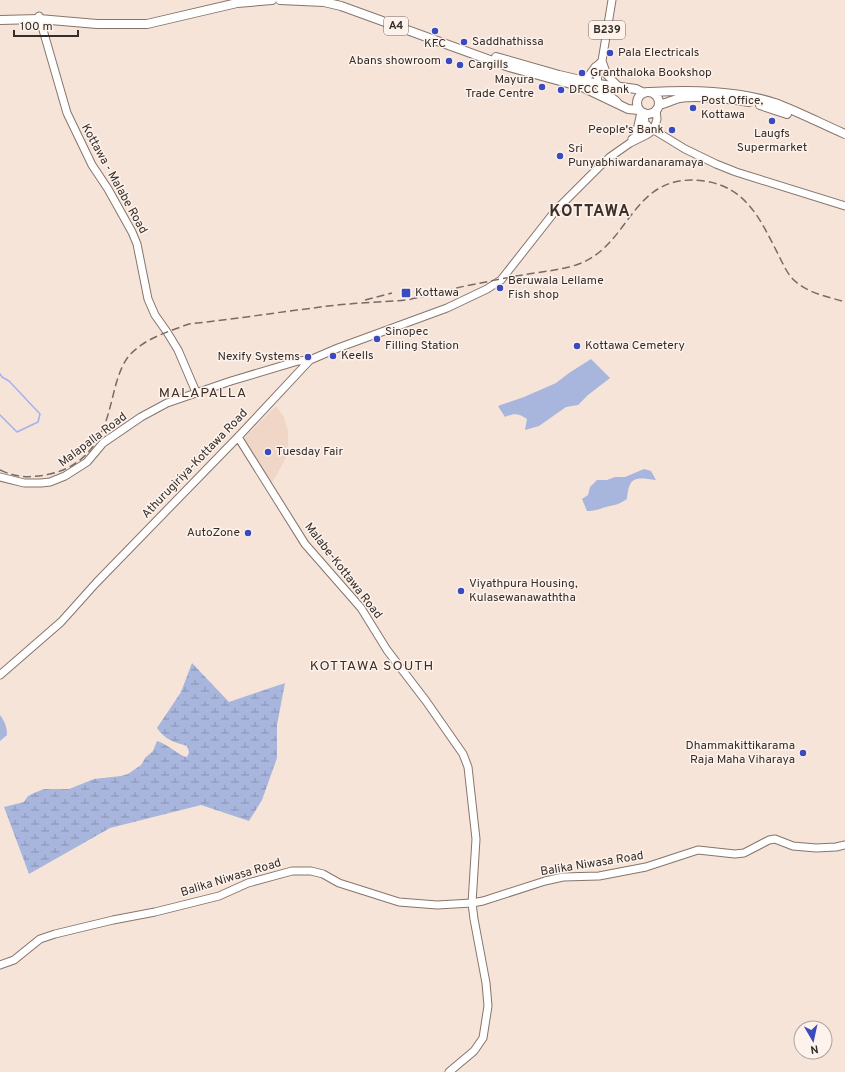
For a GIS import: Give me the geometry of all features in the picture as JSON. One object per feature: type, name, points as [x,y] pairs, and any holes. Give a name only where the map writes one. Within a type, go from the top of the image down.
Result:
[{"type":"highway","points":[[0,19],[39,18],[96,24],[147,24],[237,1],[272,0]]},
{"type":"highway","name":"A4","points":[[280,0],[324,2],[341,6],[509,67],[588,89],[628,109],[641,112]]},
{"type":"highway","name":"A4","points":[[327,0],[384,18],[470,50],[559,75],[598,84],[647,92],[671,90],[695,91],[728,93],[752,97],[774,103],[845,134]]},
{"type":"highway","points":[[657,107],[659,101],[656,95],[647,92],[637,100],[638,107],[641,112],[650,114],[657,107],[679,98],[719,98],[749,102],[773,109],[826,129],[845,138]]},
{"type":"main road","name":"B239","points":[[598,84],[597,79],[612,0]]},
{"type":"main road","name":"Kottawa - Malabe Road","points":[[39,18],[67,113],[92,166],[108,189],[132,232],[137,244],[148,299],[155,315],[178,350],[196,392]]},
{"type":"main road","points":[[600,63],[607,75],[620,88]]},
{"type":"main road","name":"B239","points":[[585,81],[595,67],[600,63]]},
{"type":"main road","points":[[598,84],[601,89],[619,104]]},
{"type":"main road","points":[[651,128],[657,119],[657,107]]},
{"type":"main road","points":[[641,112],[645,123],[651,128],[685,149],[716,164],[736,172],[845,206]]},
{"type":"main road","points":[[636,136],[641,112]]},
{"type":"main road","name":"Athurugiriya-Kottawa Road","points":[[0,675],[61,622],[310,360],[338,348],[447,308],[487,289],[501,280],[556,210],[610,157],[630,143],[636,136],[651,128]]},
{"type":"main road","name":"Athurugiriya-Kottawa Road","points":[[630,143],[636,141],[651,128]]},
{"type":"main road","name":"Malapalla Road","points":[[0,477],[24,483],[50,482],[65,476],[87,462],[103,443],[141,417],[167,403],[196,392],[298,361],[310,360]]},
{"type":"main road","name":"Malabe-Kottawa Road","points":[[238,437],[305,544],[361,608],[387,650],[426,701],[463,754],[468,767],[476,839],[472,903],[486,983],[488,1006],[483,1038],[474,1051],[449,1072]]},
{"type":"main road","name":"Balika Niwasa Road","points":[[0,965],[14,960],[40,940],[55,934],[219,896],[248,882],[292,872],[311,871],[339,883],[399,902],[437,905],[472,903],[563,877],[599,876],[646,868],[698,850],[735,854],[744,853],[769,840],[775,839],[793,846],[816,848],[845,845]]},
{"type":"shaded area","name":"Tuesday Fair","points":[[276,406],[284,417],[288,431],[288,445],[286,458],[270,486],[242,440]]},
{"type":"green space","points":[[591,359],[610,378],[578,405],[566,407],[539,426],[525,430],[527,419],[516,414],[505,417],[498,406],[524,397],[556,383]]},
{"type":"green space","points":[[644,469],[651,471],[656,480],[643,478],[634,480],[629,486],[627,499],[621,503],[587,511],[582,499],[588,495],[590,487],[597,480],[625,477]]},
{"type":"green space","points":[[192,663],[229,702],[285,683],[277,725],[277,758],[262,800],[249,821],[201,805],[110,828],[29,874],[4,807],[24,802],[28,796],[44,789],[69,789],[94,779],[128,774],[141,765],[146,757],[153,751],[157,741],[187,757],[189,752],[187,746],[167,738],[157,728],[181,692]]},
{"type":"green space","points":[[0,715],[7,729],[7,735],[0,741]]},
{"type":"waterway","points":[[0,374],[9,381],[40,414],[38,422],[17,432],[0,415]]},
{"type":"railway","points":[[0,470],[12,475],[37,476],[62,471],[81,459],[96,443],[106,422],[118,376],[124,363],[128,357],[141,345],[164,333],[189,324],[337,305],[406,300],[467,286],[576,265],[595,256],[609,243],[646,198],[661,187],[680,181],[704,181],[719,185],[731,190],[742,198],[751,207],[758,218],[791,277],[809,290],[823,296],[845,302]]},
{"type":"railway","points":[[365,300],[392,293]]},
{"type":"place","name":"KFC","points":[[435,31]]},
{"type":"place","name":"Saddhathissa","points":[[464,42]]},
{"type":"place","name":"Pala Electricals","points":[[610,53]]},
{"type":"place","name":"Abans showroom","points":[[449,61]]},
{"type":"place","name":"Cargills","points":[[460,65]]},
{"type":"place","name":"Granthaloka Bookshop","points":[[582,73]]},
{"type":"place","name":"Mayura Trade Centre","points":[[542,87]]},
{"type":"place","name":"DFCC Bank","points":[[561,90]]},
{"type":"place","name":"Post Office, Kottawa","points":[[693,108]]},
{"type":"place","name":"Laugfs Supermarket","points":[[772,121]]},
{"type":"place","name":"People's Bank","points":[[672,130]]},
{"type":"place","name":"Sri Punyabhiwardanaramaya","points":[[560,156]]},
{"type":"place","name":"Beruwala Lellame Fish shop","points":[[500,288]]},
{"type":"place","name":"Kottawa","points":[[406,293]]},
{"type":"place","name":"Sinopec Filling Station","points":[[377,339]]},
{"type":"place","name":"Kottawa Cemetery","points":[[577,346]]},
{"type":"place","name":"Keells","points":[[333,356]]},
{"type":"place","name":"Nexify Systems","points":[[308,357]]},
{"type":"place","name":"Tuesday Fair","points":[[268,452]]},
{"type":"place","name":"AutoZone","points":[[248,533]]},
{"type":"place","name":"Viyathpura Housing, Kulasewanawaththa","points":[[461,591]]},
{"type":"place","name":"Dhammakittikarama Raja Maha Viharaya","points":[[803,753]]},
{"type":"district","name":"KOTTAWA","points":[[590,212]]},
{"type":"district","name":"MALAPALLA","points":[[203,393]]},
{"type":"district","name":"KOTTAWA SOUTH","points":[[372,666]]}]
